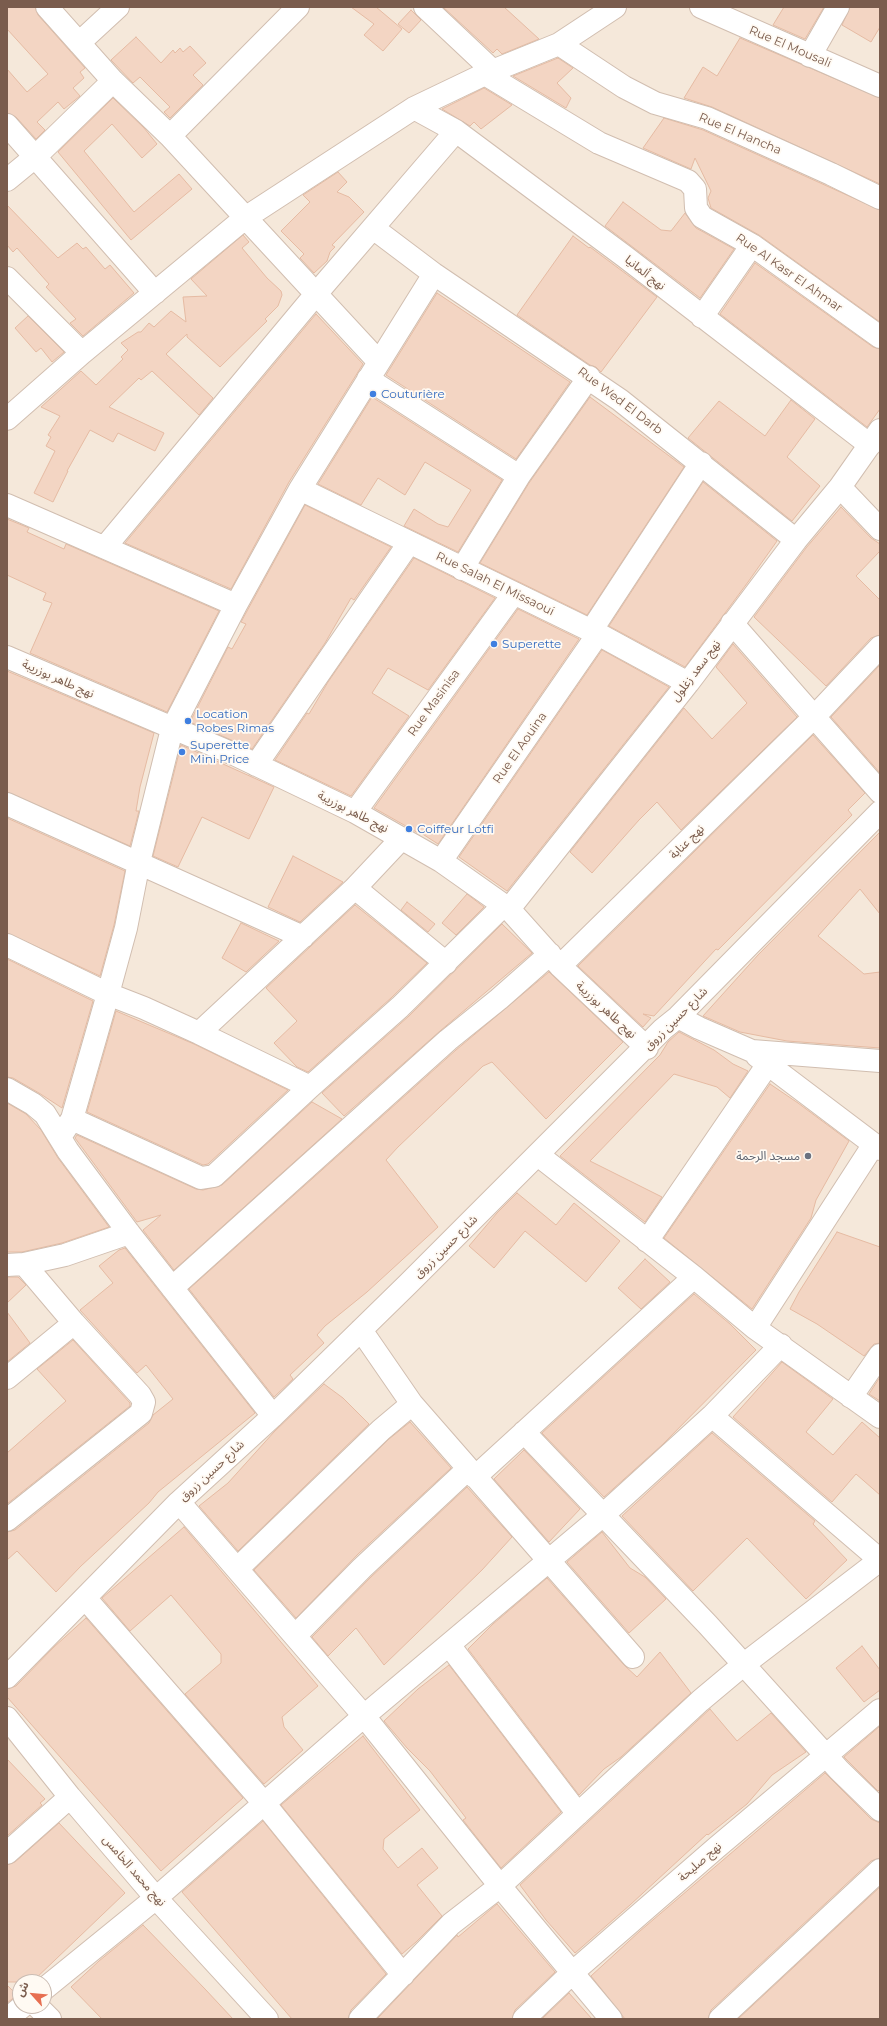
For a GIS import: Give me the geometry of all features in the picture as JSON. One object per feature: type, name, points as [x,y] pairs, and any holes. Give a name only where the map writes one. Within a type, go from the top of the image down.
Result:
[{"type":"street","points":[[47,7],[113,81],[170,136],[316,294],[373,370],[519,476]]},
{"type":"street","points":[[79,43],[118,7]]},
{"type":"street","points":[[170,136],[298,7]]},
{"type":"street","points":[[7,419],[82,353],[245,218],[414,108],[489,72],[559,44],[615,7]]},
{"type":"street","points":[[810,56],[838,7]]},
{"type":"street","name":"Rue Al Kasr El Ahmar","points":[[432,10],[489,72],[599,143],[688,181],[695,189],[696,208],[699,213],[752,245],[880,337]]},
{"type":"street","name":"Rue El Mousali","points":[[713,10],[810,56],[880,86]]},
{"type":"street","name":"Rue El Hancha","points":[[559,44],[624,87],[655,102],[707,118],[880,198]]},
{"type":"street","points":[[7,180],[35,157],[113,81]]},
{"type":"street","name":"نهج ألمانيا","points":[[414,108],[456,131],[702,317],[875,437]]},
{"type":"street","points":[[7,125],[155,293]]},
{"type":"street","points":[[105,547],[316,294],[456,131]]},
{"type":"street","name":"Rue Wed El Darb","points":[[373,228],[434,274],[589,377],[702,463],[796,540]]},
{"type":"street","points":[[702,317],[752,245]]},
{"type":"street","points":[[60,1137],[72,1118],[108,994],[126,928],[139,862],[172,729],[236,605],[300,489],[434,274]]},
{"type":"street","points":[[7,278],[82,353]]},
{"type":"street","points":[[462,569],[519,476],[589,377]]},
{"type":"street","name":"نهج سعد زغلول","points":[[72,1118],[201,1178],[208,1179],[218,1172],[400,1007],[506,907],[688,683],[796,540],[840,487],[875,437]]},
{"type":"street","name":"Rue El Aouina","points":[[441,861],[595,632],[702,463]]},
{"type":"street","points":[[840,487],[880,529]]},
{"type":"street","name":"Rue Salah El Missaoui","points":[[300,489],[462,569],[595,632],[688,683]]},
{"type":"street","points":[[7,505],[236,605]]},
{"type":"street","points":[[256,766],[409,543]]},
{"type":"street","name":"Rue Masinisa","points":[[355,812],[514,593]]},
{"type":"street","points":[[732,623],[880,792]]},
{"type":"street","name":"نهج عنابة","points":[[172,1288],[448,1040],[499,999],[555,960],[814,717],[880,648]]},
{"type":"street","name":"نهج طاهر بوزريبة","points":[[7,657],[256,766],[355,812],[441,861],[506,907],[555,960],[647,1048]]},
{"type":"street","points":[[7,804],[303,937]]},
{"type":"street","name":"شارع حسين زروق","points":[[7,1676],[179,1502],[273,1416],[647,1048],[880,812]]},
{"type":"street","points":[[199,1033],[355,888],[402,838]]},
{"type":"street","points":[[355,888],[446,962]]},
{"type":"street","points":[[7,945],[108,994],[144,1008],[199,1033],[310,1087]]},
{"type":"street","points":[[678,1017],[760,1058],[877,1147],[755,1328]]},
{"type":"street","points":[[760,1058],[880,1061]]},
{"type":"street","points":[[647,1241],[760,1058]]},
{"type":"street","points":[[7,1090],[33,1104],[44,1114],[68,1151],[129,1233],[273,1416]]},
{"type":"street","points":[[538,1155],[694,1277],[755,1328],[781,1345],[880,1417]]},
{"type":"street","points":[[15,1265],[65,1255],[129,1233]]},
{"type":"street","points":[[7,1520],[141,1412],[144,1407],[144,1402],[140,1395],[74,1323],[15,1265]]},
{"type":"street","points":[[295,1636],[362,1568],[471,1473],[524,1432],[694,1277]]},
{"type":"street","points":[[7,1378],[74,1323]]},
{"type":"street","points":[[361,1330],[412,1404],[633,1656]]},
{"type":"street","points":[[52,1982],[156,1898],[263,1802],[603,1515],[712,1416],[781,1345]]},
{"type":"street","points":[[851,1397],[880,1355]]},
{"type":"street","points":[[237,1569],[381,1430],[412,1404]]},
{"type":"street","points":[[360,2019],[451,1924],[500,1886],[700,1701],[743,1665],[880,1560],[712,1416]]},
{"type":"street","points":[[524,1432],[708,1625],[827,1756],[880,1810]]},
{"type":"street","points":[[179,1502],[364,1716],[500,1886],[611,2019]]},
{"type":"street","points":[[85,1598],[263,1802],[403,1974]]},
{"type":"street","points":[[449,1645],[578,1814]]},
{"type":"street","name":"نهج صليحة","points":[[524,2019],[572,1973],[716,1848],[880,1710]]},
{"type":"street","name":"نهج محمد الخامس","points":[[7,1718],[70,1797],[156,1898],[267,2019]]},
{"type":"street","points":[[7,1853],[70,1797]]},
{"type":"street","points":[[720,2019],[880,1870]]},
{"type":"shaded area","points":[[7,7],[880,7],[880,2019],[7,2019]]},
{"type":"building","points":[[7,7],[35,7],[38,15],[85,68],[80,72],[84,78],[73,88],[80,96],[64,109],[58,102],[37,122],[45,130],[36,139],[16,117],[7,113],[7,69],[27,92],[48,74],[7,29]]},
{"type":"building","points":[[351,7],[376,7],[402,29],[383,51],[364,35],[374,24]]},
{"type":"building","points":[[443,7],[504,7],[539,39],[502,54],[497,49],[493,53]]},
{"type":"building","points":[[784,7],[824,7],[805,39],[773,25]]},
{"type":"building","points":[[850,7],[880,7],[880,27],[871,42],[842,25]]},
{"type":"building","points":[[411,10],[421,20],[409,33],[398,24]]},
{"type":"building","points":[[136,37],[161,63],[173,50],[175,53],[180,48],[183,52],[190,46],[206,63],[193,75],[203,85],[170,118],[164,112],[170,107],[140,77],[133,83],[111,60]]},
{"type":"building","points":[[740,38],[880,98],[880,184],[712,107],[684,98],[703,67],[717,76]]},
{"type":"building","points":[[558,58],[573,68],[557,83],[571,98],[566,108],[513,76]]},
{"type":"building","points":[[484,88],[512,105],[481,129],[474,122],[470,126],[442,109]]},
{"type":"building","points":[[113,98],[144,128],[157,144],[142,158],[112,124],[84,151],[134,212],[179,174],[192,189],[131,240],[58,152]]},
{"type":"building","points":[[664,118],[703,130],[880,210],[880,322],[759,235],[711,208],[708,198],[711,191],[695,158],[691,169],[643,148]]},
{"type":"building","points":[[338,172],[347,182],[337,192],[349,197],[364,212],[332,245],[335,247],[330,252],[327,261],[314,273],[300,258],[304,254],[281,231],[310,202],[303,195]]},
{"type":"building","points":[[623,202],[661,230],[671,231],[685,213],[696,228],[734,249],[700,298],[605,226]]},
{"type":"building","points":[[7,205],[58,258],[77,243],[83,249],[86,247],[105,269],[110,265],[134,293],[83,336],[70,323],[76,319],[46,287],[49,284],[17,248],[13,252],[7,245]]},
{"type":"building","points":[[243,235],[249,242],[242,248],[267,278],[281,291],[282,295],[278,306],[265,319],[267,321],[220,367],[187,337],[187,334],[166,354],[213,398],[199,415],[152,371],[141,380],[139,378],[109,407],[164,433],[155,451],[118,433],[113,442],[90,430],[67,471],[53,502],[34,493],[55,451],[46,446],[51,437],[48,435],[60,416],[41,407],[81,371],[96,385],[123,359],[121,357],[128,350],[121,343],[138,332],[141,332],[149,323],[154,327],[171,311],[186,322],[183,297],[207,296],[191,279]]},
{"type":"building","points":[[573,236],[657,297],[601,372],[596,367],[590,365],[517,315]]},
{"type":"building","points":[[755,263],[873,347],[880,349],[880,409],[867,427],[720,314]]},
{"type":"building","points":[[437,293],[570,382],[516,459],[386,375]]},
{"type":"building","points":[[316,314],[363,364],[289,482],[231,589],[125,543]]},
{"type":"building","points":[[28,316],[64,352],[52,362],[41,348],[36,352],[15,328]]},
{"type":"building","points":[[372,397],[502,480],[458,552],[404,526],[414,509],[438,524],[448,527],[471,490],[425,462],[405,495],[378,478],[361,505],[318,484]]},
{"type":"building","points":[[590,397],[684,467],[587,615],[480,563],[529,483]]},
{"type":"building","points":[[791,400],[815,419],[787,457],[820,486],[792,521],[688,438],[719,401],[765,436]]},
{"type":"building","points":[[703,482],[777,541],[685,667],[609,626]]},
{"type":"building","points":[[305,505],[391,547],[354,600],[351,598],[325,643],[252,749],[190,722],[228,647],[232,649],[246,624],[241,622]]},
{"type":"building","points":[[841,507],[871,538],[880,544],[880,551],[856,576],[880,600],[880,635],[871,638],[826,686],[754,617],[806,548]]},
{"type":"building","points":[[7,519],[29,528],[27,532],[64,549],[66,544],[219,611],[167,712],[30,653],[52,603],[43,600],[46,593],[7,575]]},
{"type":"building","points":[[414,558],[495,598],[428,690],[388,668],[372,693],[409,716],[351,796],[275,760],[307,713],[309,714],[328,682]]},
{"type":"building","points":[[518,609],[579,639],[438,844],[421,833],[420,834],[374,808]]},
{"type":"building","points":[[733,644],[797,717],[681,830],[657,802],[592,873],[570,852],[684,708],[712,739],[747,703],[716,667]]},
{"type":"building","points":[[602,650],[669,687],[507,891],[459,857]]},
{"type":"building","points":[[880,665],[880,773],[831,717]]},
{"type":"building","points":[[7,671],[154,733],[140,787],[136,811],[139,811],[130,846],[7,792]]},
{"type":"building","points":[[813,735],[865,793],[848,810],[852,815],[718,950],[716,949],[654,1016],[643,1014],[651,1018],[643,1027],[578,966]]},
{"type":"building","points":[[181,745],[274,787],[249,839],[202,817],[178,867],[153,856]]},
{"type":"building","points":[[7,818],[125,871],[114,925],[100,976],[7,933]]},
{"type":"building","points":[[880,832],[880,914],[860,889],[818,936],[864,974],[880,972],[880,1048],[787,1041],[740,1032],[703,1016],[758,955]]},
{"type":"building","points":[[293,856],[343,882],[300,922],[268,907]]},
{"type":"building","points":[[467,894],[484,907],[456,935],[442,923]]},
{"type":"building","points":[[407,902],[435,924],[428,932],[401,910]]},
{"type":"building","points":[[355,905],[427,963],[391,998],[308,1072],[297,1067],[274,1043],[297,1021],[266,988]]},
{"type":"building","points":[[241,923],[279,941],[246,972],[222,958]]},
{"type":"building","points":[[502,924],[532,953],[440,1031],[344,1116],[322,1093],[409,1016]]},
{"type":"building","points":[[7,959],[93,1001],[62,1108],[13,1078],[7,1077]]},
{"type":"building","points":[[549,972],[623,1042],[546,1119],[492,1062],[483,1066],[398,1147],[386,1160],[438,1227],[367,1292],[325,1326],[317,1335],[324,1343],[290,1375],[293,1379],[274,1397],[189,1289],[456,1050]]},
{"type":"building","points":[[116,1011],[194,1044],[288,1090],[208,1164],[203,1165],[87,1112]]},
{"type":"building","points":[[679,1032],[714,1050],[733,1064],[748,1071],[730,1098],[717,1087],[674,1074],[590,1161],[662,1197],[645,1222],[560,1156],[660,1055],[668,1042]]},
{"type":"building","points":[[770,1084],[849,1141],[816,1200],[811,1218],[752,1309],[664,1238]]},
{"type":"building","points":[[312,1102],[342,1119],[174,1270],[143,1230],[161,1215],[137,1222],[75,1138],[77,1135],[196,1189],[203,1190],[222,1185]]},
{"type":"building","points":[[7,1103],[26,1114],[41,1130],[58,1158],[109,1227],[62,1243],[22,1252],[7,1252]]},
{"type":"building","points":[[517,1193],[556,1225],[574,1203],[620,1241],[586,1282],[525,1231],[494,1268],[469,1246],[497,1213]]},
{"type":"building","points":[[837,1232],[880,1247],[880,1343],[874,1344],[864,1356],[817,1324],[790,1309]]},
{"type":"building","points":[[125,1248],[255,1413],[158,1492],[149,1503],[81,1566],[56,1592],[17,1551],[7,1560],[7,1532],[15,1530],[149,1423],[153,1415],[173,1399],[146,1365],[137,1373],[80,1310],[113,1283],[99,1266],[119,1250]]},
{"type":"building","points":[[645,1259],[670,1282],[641,1309],[618,1288]]},
{"type":"building","points":[[7,1277],[18,1277],[26,1285],[7,1303]]},
{"type":"building","points":[[694,1294],[730,1324],[756,1350],[662,1445],[604,1497],[542,1433]]},
{"type":"building","points":[[7,1312],[30,1343],[7,1362]]},
{"type":"building","points":[[73,1340],[130,1403],[130,1406],[7,1504],[7,1453],[66,1401],[37,1369]]},
{"type":"building","points":[[782,1362],[833,1399],[806,1432],[833,1455],[862,1422],[880,1438],[880,1495],[856,1474],[832,1502],[733,1417]]},
{"type":"building","points":[[880,1377],[880,1401],[869,1394]]},
{"type":"building","points":[[324,1384],[343,1398],[369,1424],[238,1551],[199,1506],[228,1483],[274,1432]]},
{"type":"building","points":[[410,1422],[451,1468],[358,1554],[296,1618],[254,1570],[389,1439]]},
{"type":"building","points":[[712,1433],[815,1521],[813,1524],[847,1560],[806,1599],[747,1538],[693,1591],[622,1516]]},
{"type":"building","points":[[524,1450],[580,1509],[549,1542],[494,1479]]},
{"type":"building","points":[[467,1487],[512,1537],[482,1570],[384,1665],[356,1628],[328,1656],[312,1637],[371,1577]]},
{"type":"building","points":[[184,1527],[318,1686],[282,1717],[284,1727],[303,1750],[264,1784],[185,1694],[221,1663],[221,1654],[171,1595],[130,1631],[102,1598]]},
{"type":"building","points":[[602,1532],[630,1568],[645,1577],[666,1599],[629,1633],[567,1562]]},
{"type":"building","points":[[547,1578],[624,1665],[637,1677],[660,1652],[691,1693],[621,1757],[604,1769],[579,1795],[468,1649],[493,1624]]},
{"type":"building","points":[[86,1618],[243,1798],[161,1871],[7,1697],[7,1689],[16,1686],[54,1647]]},
{"type":"building","points":[[862,1646],[880,1670],[880,1690],[864,1702],[836,1668]]},
{"type":"building","points":[[449,1665],[561,1812],[501,1868],[463,1820],[466,1818],[430,1771],[407,1748],[384,1721],[418,1689]]},
{"type":"building","points":[[710,1709],[737,1741],[771,1713],[806,1752],[772,1775],[747,1804],[708,1835],[707,1834],[575,1953],[546,1920],[520,1885]]},
{"type":"building","points":[[880,1726],[880,1789],[878,1791],[844,1757]]},
{"type":"building","points":[[363,1736],[420,1810],[384,1839],[383,1849],[398,1868],[422,1848],[438,1868],[417,1885],[442,1916],[402,1954],[281,1805]]},
{"type":"building","points":[[7,1759],[45,1799],[40,1803],[42,1805],[7,1836]]},
{"type":"building","points":[[825,1773],[871,1819],[880,1823],[880,1858],[871,1861],[711,2010],[708,2019],[625,2019],[591,1976],[640,1931]]},
{"type":"building","points":[[263,1821],[386,1974],[351,2010],[348,2019],[292,2019],[182,1892]]},
{"type":"building","points":[[59,1823],[125,1893],[40,1974],[12,1974],[12,1982],[7,1982],[7,1865],[15,1862]]},
{"type":"building","points":[[880,1887],[880,2019],[738,2019]]},
{"type":"building","points":[[497,1904],[555,1972],[515,2010],[512,2019],[377,2019],[457,1935],[458,1937]]},
{"type":"building","points":[[143,1925],[233,2019],[102,2019],[71,1987],[99,1961]]},
{"type":"building","points":[[7,1985],[12,1990],[12,1999],[7,2003]]},
{"type":"building","points":[[569,1993],[592,2019],[542,2019]]},
{"type":"place","name":"Couturière","points":[[373,394]]},
{"type":"place","name":"Superette","points":[[494,644]]},
{"type":"place","name":"Location Robes Rimas","points":[[188,721]]},
{"type":"place","name":"Superette Mini Price","points":[[182,752]]},
{"type":"place","name":"Coiffeur Lotfi","points":[[409,829]]},
{"type":"place","name":"مسجد الرحمة","points":[[808,1156]]}]
